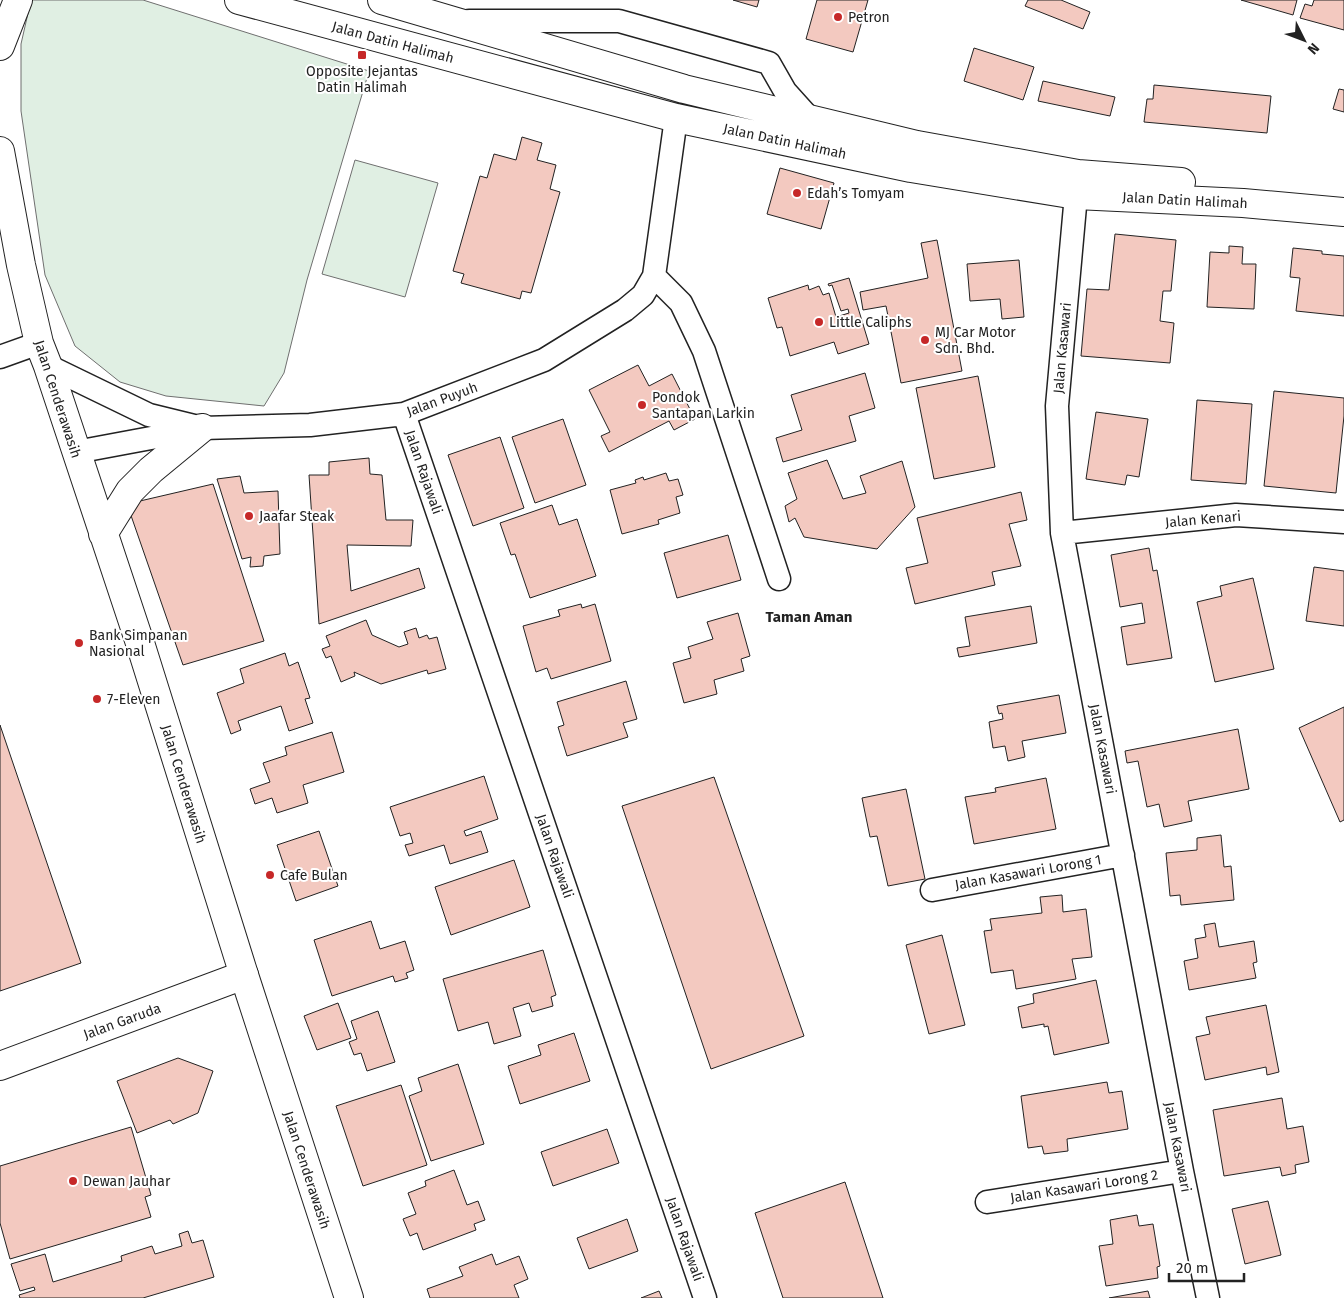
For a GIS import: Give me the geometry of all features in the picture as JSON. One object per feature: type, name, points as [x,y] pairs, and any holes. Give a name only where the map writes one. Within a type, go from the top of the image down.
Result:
[{"type":"main road","points":[[0,46],[18,0]]},
{"type":"main road","name":"Jalan Datin Halimah","points":[[239,0],[676,118],[911,168],[1076,194],[1243,203],[1344,212]]},
{"type":"main road","name":"Jalan Datin Halimah","points":[[382,0],[684,89],[916,145],[1078,174],[1344,194]]},
{"type":"main road","name":"Jalan Cenderawasih","points":[[0,152],[21,265],[44,354],[142,646],[201,840],[349,1298]]},
{"type":"main road","points":[[104,534],[130,491],[151,470],[202,428]]},
{"type":"main road","name":"Jalan Garuda","points":[[0,1066],[244,975]]},
{"type":"street","points":[[453,21],[619,21],[638,26],[770,63],[785,91],[812,121]]},
{"type":"street","name":"Jalan Puyuh","points":[[44,354],[149,415],[202,428],[310,426],[404,414],[544,360],[625,310],[644,295],[654,276],[676,118]]},
{"type":"street","name":"Jalan Kasawari","points":[[1076,194],[1057,406],[1062,533],[1182,1171],[1208,1298]]},
{"type":"street","points":[[654,276],[680,303],[704,351],[779,578]]},
{"type":"street","points":[[0,357],[44,354]]},
{"type":"street","name":"Jalan Rajawali","points":[[404,414],[705,1298]]},
{"type":"street","points":[[76,452],[202,428]]},
{"type":"street","name":"Jalan Kenari","points":[[1062,533],[1236,515],[1344,522]]},
{"type":"street","name":"Jalan Kasawari Lorong 1","points":[[932,890],[1123,855]]},
{"type":"street","name":"Jalan Kasawari Lorong 2","points":[[987,1202],[1182,1171]]},
{"type":"green space","points":[[31,0],[143,0],[369,71],[307,280],[284,373],[264,406],[166,396],[120,382],[75,346],[45,275],[21,111],[21,44]]},
{"type":"green space","points":[[355,160],[438,183],[405,297],[322,274]]},
{"type":"building","points":[[733,0],[759,0],[757,7]]},
{"type":"building","points":[[817,0],[868,0],[853,52],[806,39]]},
{"type":"building","points":[[1028,0],[1061,0],[1090,12],[1083,29],[1025,6]]},
{"type":"building","points":[[1241,0],[1297,0],[1293,15]]},
{"type":"building","points":[[1314,0],[1344,0],[1344,30],[1300,18],[1305,4],[1312,6]]},
{"type":"building","points":[[974,48],[1034,67],[1023,100],[964,81]]},
{"type":"building","points":[[1043,81],[1115,97],[1110,116],[1038,101]]},
{"type":"building","points":[[1154,85],[1271,96],[1267,133],[1144,122],[1147,99],[1153,99]]},
{"type":"building","points":[[1339,89],[1344,90],[1344,112],[1333,109]]},
{"type":"building","points":[[522,137],[542,143],[537,160],[556,165],[550,189],[560,192],[531,293],[522,291],[520,299],[461,283],[464,274],[453,271],[480,176],[487,178],[494,154],[516,160]]},
{"type":"building","points":[[780,168],[834,183],[821,229],[767,214]]},
{"type":"building","points":[[1115,234],[1176,240],[1171,291],[1163,291],[1160,321],[1174,323],[1170,363],[1081,356],[1087,289],[1109,290]]},
{"type":"building","name":"MJ Car Motor Sdn. Bhd.","points":[[937,240],[962,371],[901,383],[886,306],[863,310],[860,292],[928,278],[921,243]]},
{"type":"building","points":[[1229,246],[1243,247],[1242,264],[1256,264],[1254,309],[1207,307],[1210,252],[1229,253]]},
{"type":"building","points":[[1293,248],[1322,251],[1322,254],[1344,256],[1344,316],[1296,311],[1300,278],[1290,277]]},
{"type":"building","points":[[1019,260],[1024,317],[1002,319],[1000,299],[970,301],[967,264]]},
{"type":"building","name":"Little Caliphs","points":[[849,278],[869,344],[838,354],[834,342],[790,356],[782,327],[777,328],[768,298],[808,285],[809,290],[819,286],[823,295],[829,293],[836,317],[849,313],[848,309],[841,311],[832,285],[829,286],[828,284]]},
{"type":"building","name":"Pondok Santapan Larkin","points":[[638,365],[649,386],[672,374],[695,419],[674,430],[669,421],[609,452],[601,436],[610,432],[589,390]]},
{"type":"building","points":[[865,373],[875,408],[849,416],[856,441],[783,462],[776,438],[802,430],[791,395]]},
{"type":"building","points":[[978,376],[995,467],[934,479],[916,388]]},
{"type":"building","points":[[1274,391],[1344,398],[1344,416],[1336,493],[1264,486]]},
{"type":"building","points":[[1197,400],[1252,404],[1246,484],[1191,480]]},
{"type":"building","points":[[1096,412],[1148,419],[1139,477],[1127,475],[1125,485],[1086,479]]},
{"type":"building","points":[[563,419],[586,485],[535,503],[512,437]]},
{"type":"building","points":[[500,437],[524,508],[473,526],[448,455]]},
{"type":"building","points":[[369,458],[370,474],[382,475],[386,520],[413,520],[411,546],[347,545],[351,591],[419,568],[425,588],[319,624],[309,475],[329,475],[329,462]]},
{"type":"building","points":[[827,460],[843,499],[866,493],[860,476],[902,461],[915,507],[877,549],[804,537],[795,518],[789,522],[785,506],[797,499],[788,473]]},
{"type":"building","points":[[666,473],[669,481],[678,479],[683,495],[676,497],[680,513],[658,520],[659,524],[622,534],[610,490],[636,483],[635,480],[643,477],[644,480]]},
{"type":"building","points":[[240,476],[244,493],[278,491],[280,554],[264,556],[263,566],[250,567],[251,557],[242,559],[217,479]]},
{"type":"building","points":[[213,484],[264,641],[183,665],[127,504]]},
{"type":"building","points":[[1021,492],[1027,520],[1009,524],[1021,566],[992,572],[995,585],[915,604],[906,568],[928,563],[917,518]]},
{"type":"building","points":[[552,505],[559,525],[577,519],[596,576],[530,598],[515,554],[511,555],[500,523]]},
{"type":"building","points":[[728,535],[741,580],[677,598],[664,553]]},
{"type":"building","points":[[1149,548],[1153,571],[1157,570],[1172,658],[1127,665],[1121,627],[1145,623],[1142,603],[1120,607],[1111,555]]},
{"type":"building","points":[[1314,567],[1344,571],[1344,626],[1306,621]]},
{"type":"building","points":[[1253,578],[1274,669],[1215,682],[1197,602],[1222,596],[1220,586]]},
{"type":"building","points":[[581,604],[582,608],[595,604],[611,661],[551,679],[547,668],[536,672],[523,626],[560,616],[558,610]]},
{"type":"building","points":[[1031,606],[1037,643],[959,657],[957,648],[970,646],[965,617]]},
{"type":"building","points":[[738,613],[750,656],[741,659],[744,671],[714,680],[717,694],[684,703],[673,663],[691,658],[688,647],[713,639],[707,622]]},
{"type":"building","points":[[366,620],[372,635],[399,647],[408,644],[404,632],[416,628],[419,638],[427,635],[429,639],[437,637],[446,669],[428,674],[427,670],[381,684],[354,672],[355,676],[341,682],[331,656],[326,658],[322,649],[330,646],[326,636]]},
{"type":"building","points":[[285,653],[289,666],[298,662],[310,698],[305,699],[313,723],[289,731],[281,706],[238,721],[241,730],[231,734],[217,693],[244,683],[240,669]]},
{"type":"building","points":[[626,681],[637,719],[623,723],[628,737],[567,756],[558,727],[564,725],[557,702]]},
{"type":"building","points":[[1059,695],[1066,733],[1022,741],[1025,757],[1008,761],[1005,746],[993,748],[989,722],[1003,719],[1002,713],[999,714],[997,706]]},
{"type":"building","points":[[1344,707],[1344,820],[1340,822],[1299,728]]},
{"type":"building","points":[[0,725],[81,963],[0,991]]},
{"type":"building","points":[[1238,729],[1249,789],[1188,801],[1192,821],[1164,827],[1159,804],[1147,807],[1138,761],[1127,763],[1125,751]]},
{"type":"building","points":[[332,732],[344,772],[303,785],[308,803],[277,813],[272,798],[255,804],[250,789],[270,782],[263,763],[287,755],[285,747]]},
{"type":"building","points":[[484,776],[498,819],[464,831],[466,836],[481,831],[488,852],[450,864],[444,845],[409,856],[405,845],[413,843],[410,833],[400,836],[390,807]]},
{"type":"building","points":[[714,777],[804,1036],[711,1069],[622,806]]},
{"type":"building","points":[[1046,778],[1056,829],[974,844],[965,797],[996,792],[995,788]]},
{"type":"building","points":[[906,789],[925,879],[888,886],[877,836],[870,837],[862,798]]},
{"type":"building","points":[[319,831],[338,886],[296,901],[277,845]]},
{"type":"building","points":[[1221,835],[1224,867],[1231,866],[1234,900],[1181,905],[1180,895],[1170,896],[1166,853],[1197,850],[1197,838]]},
{"type":"building","points":[[514,860],[530,907],[451,935],[435,887]]},
{"type":"building","points":[[1062,895],[1063,912],[1086,909],[1092,957],[1072,959],[1076,979],[1016,989],[1013,970],[991,973],[984,931],[992,930],[990,919],[1042,913],[1040,897]]},
{"type":"building","points":[[371,921],[380,949],[405,941],[414,970],[406,973],[408,978],[395,982],[393,976],[332,996],[314,940]]},
{"type":"building","points":[[1215,923],[1219,947],[1254,941],[1257,962],[1253,963],[1256,978],[1189,990],[1184,961],[1198,958],[1195,939],[1206,937],[1204,925]]},
{"type":"building","points":[[942,935],[965,1025],[929,1034],[906,945]]},
{"type":"building","points":[[543,950],[556,995],[551,997],[553,1006],[532,1012],[529,1003],[513,1008],[521,1036],[494,1044],[488,1022],[458,1031],[443,979]]},
{"type":"building","points":[[1096,980],[1109,1043],[1054,1055],[1048,1026],[1044,1027],[1044,1024],[1022,1028],[1018,1007],[1034,1003],[1033,994]]},
{"type":"building","points":[[338,1003],[351,1038],[317,1050],[304,1016]]},
{"type":"building","points":[[1266,1005],[1279,1072],[1267,1075],[1266,1067],[1205,1080],[1196,1037],[1210,1034],[1206,1017]]},
{"type":"building","points":[[378,1011],[395,1062],[367,1071],[361,1053],[354,1055],[349,1042],[357,1039],[351,1021]]},
{"type":"building","points":[[574,1033],[590,1081],[520,1104],[508,1066],[541,1055],[538,1045]]},
{"type":"building","points":[[178,1058],[213,1071],[198,1113],[173,1124],[170,1120],[137,1133],[117,1081]]},
{"type":"building","points":[[458,1064],[484,1144],[431,1161],[409,1096],[422,1091],[418,1078]]},
{"type":"building","points":[[1107,1082],[1109,1093],[1122,1091],[1128,1129],[1067,1139],[1068,1151],[1044,1154],[1042,1146],[1028,1148],[1021,1096]]},
{"type":"building","points":[[401,1085],[427,1165],[363,1186],[336,1106]]},
{"type":"building","points":[[1282,1098],[1287,1129],[1303,1126],[1309,1162],[1295,1165],[1296,1173],[1282,1176],[1280,1167],[1224,1176],[1213,1110]]},
{"type":"building","name":"Dewan Jauhar","points":[[131,1127],[151,1195],[145,1197],[151,1217],[10,1259],[0,1223],[0,1166]]},
{"type":"building","points":[[607,1129],[619,1163],[553,1186],[541,1152]]},
{"type":"building","points":[[454,1170],[467,1205],[478,1201],[485,1220],[474,1224],[476,1230],[423,1250],[417,1233],[410,1236],[403,1219],[416,1214],[408,1193],[426,1186],[425,1181]]},
{"type":"building","points":[[845,1182],[883,1298],[783,1298],[755,1213]]},
{"type":"building","points":[[1268,1201],[1281,1255],[1245,1264],[1232,1209]]},
{"type":"building","points":[[1137,1215],[1139,1226],[1153,1224],[1160,1266],[1157,1267],[1158,1278],[1106,1286],[1099,1246],[1113,1244],[1110,1220]]},
{"type":"building","points":[[627,1219],[638,1251],[589,1269],[577,1238]]},
{"type":"building","points":[[188,1231],[192,1243],[203,1240],[214,1277],[143,1298],[20,1298],[19,1295],[35,1290],[34,1287],[20,1291],[11,1264],[45,1254],[53,1282],[122,1261],[121,1256],[152,1246],[155,1254],[182,1246],[179,1234]]},
{"type":"building","points":[[492,1254],[496,1265],[519,1256],[528,1279],[514,1285],[519,1298],[430,1298],[427,1289],[463,1276],[459,1267]]},
{"type":"building","points":[[659,1291],[662,1298],[641,1298]]},
{"type":"building","points":[[1148,1291],[1150,1298],[1109,1298]]},
{"type":"place","name":"Petron","points":[[838,17]]},
{"type":"place","name":"Opposite Jejantas Datin Halimah","points":[[362,55]]},
{"type":"place","name":"Edah’s Tomyam","points":[[797,193]]},
{"type":"place","name":"Little Caliphs","points":[[819,322]]},
{"type":"place","name":"MJ Car Motor Sdn. Bhd.","points":[[925,340]]},
{"type":"place","name":"Pondok Santapan Larkin","points":[[642,405]]},
{"type":"place","name":"Jaafar Steak","points":[[249,516]]},
{"type":"place","name":"Bank Simpanan Nasional","points":[[79,643]]},
{"type":"place","name":"7-Eleven","points":[[97,699]]},
{"type":"place","name":"Cafe Bulan","points":[[270,875]]},
{"type":"place","name":"Dewan Jauhar","points":[[73,1181]]},
{"type":"district","name":"Taman Aman","points":[[809,617]]}]
